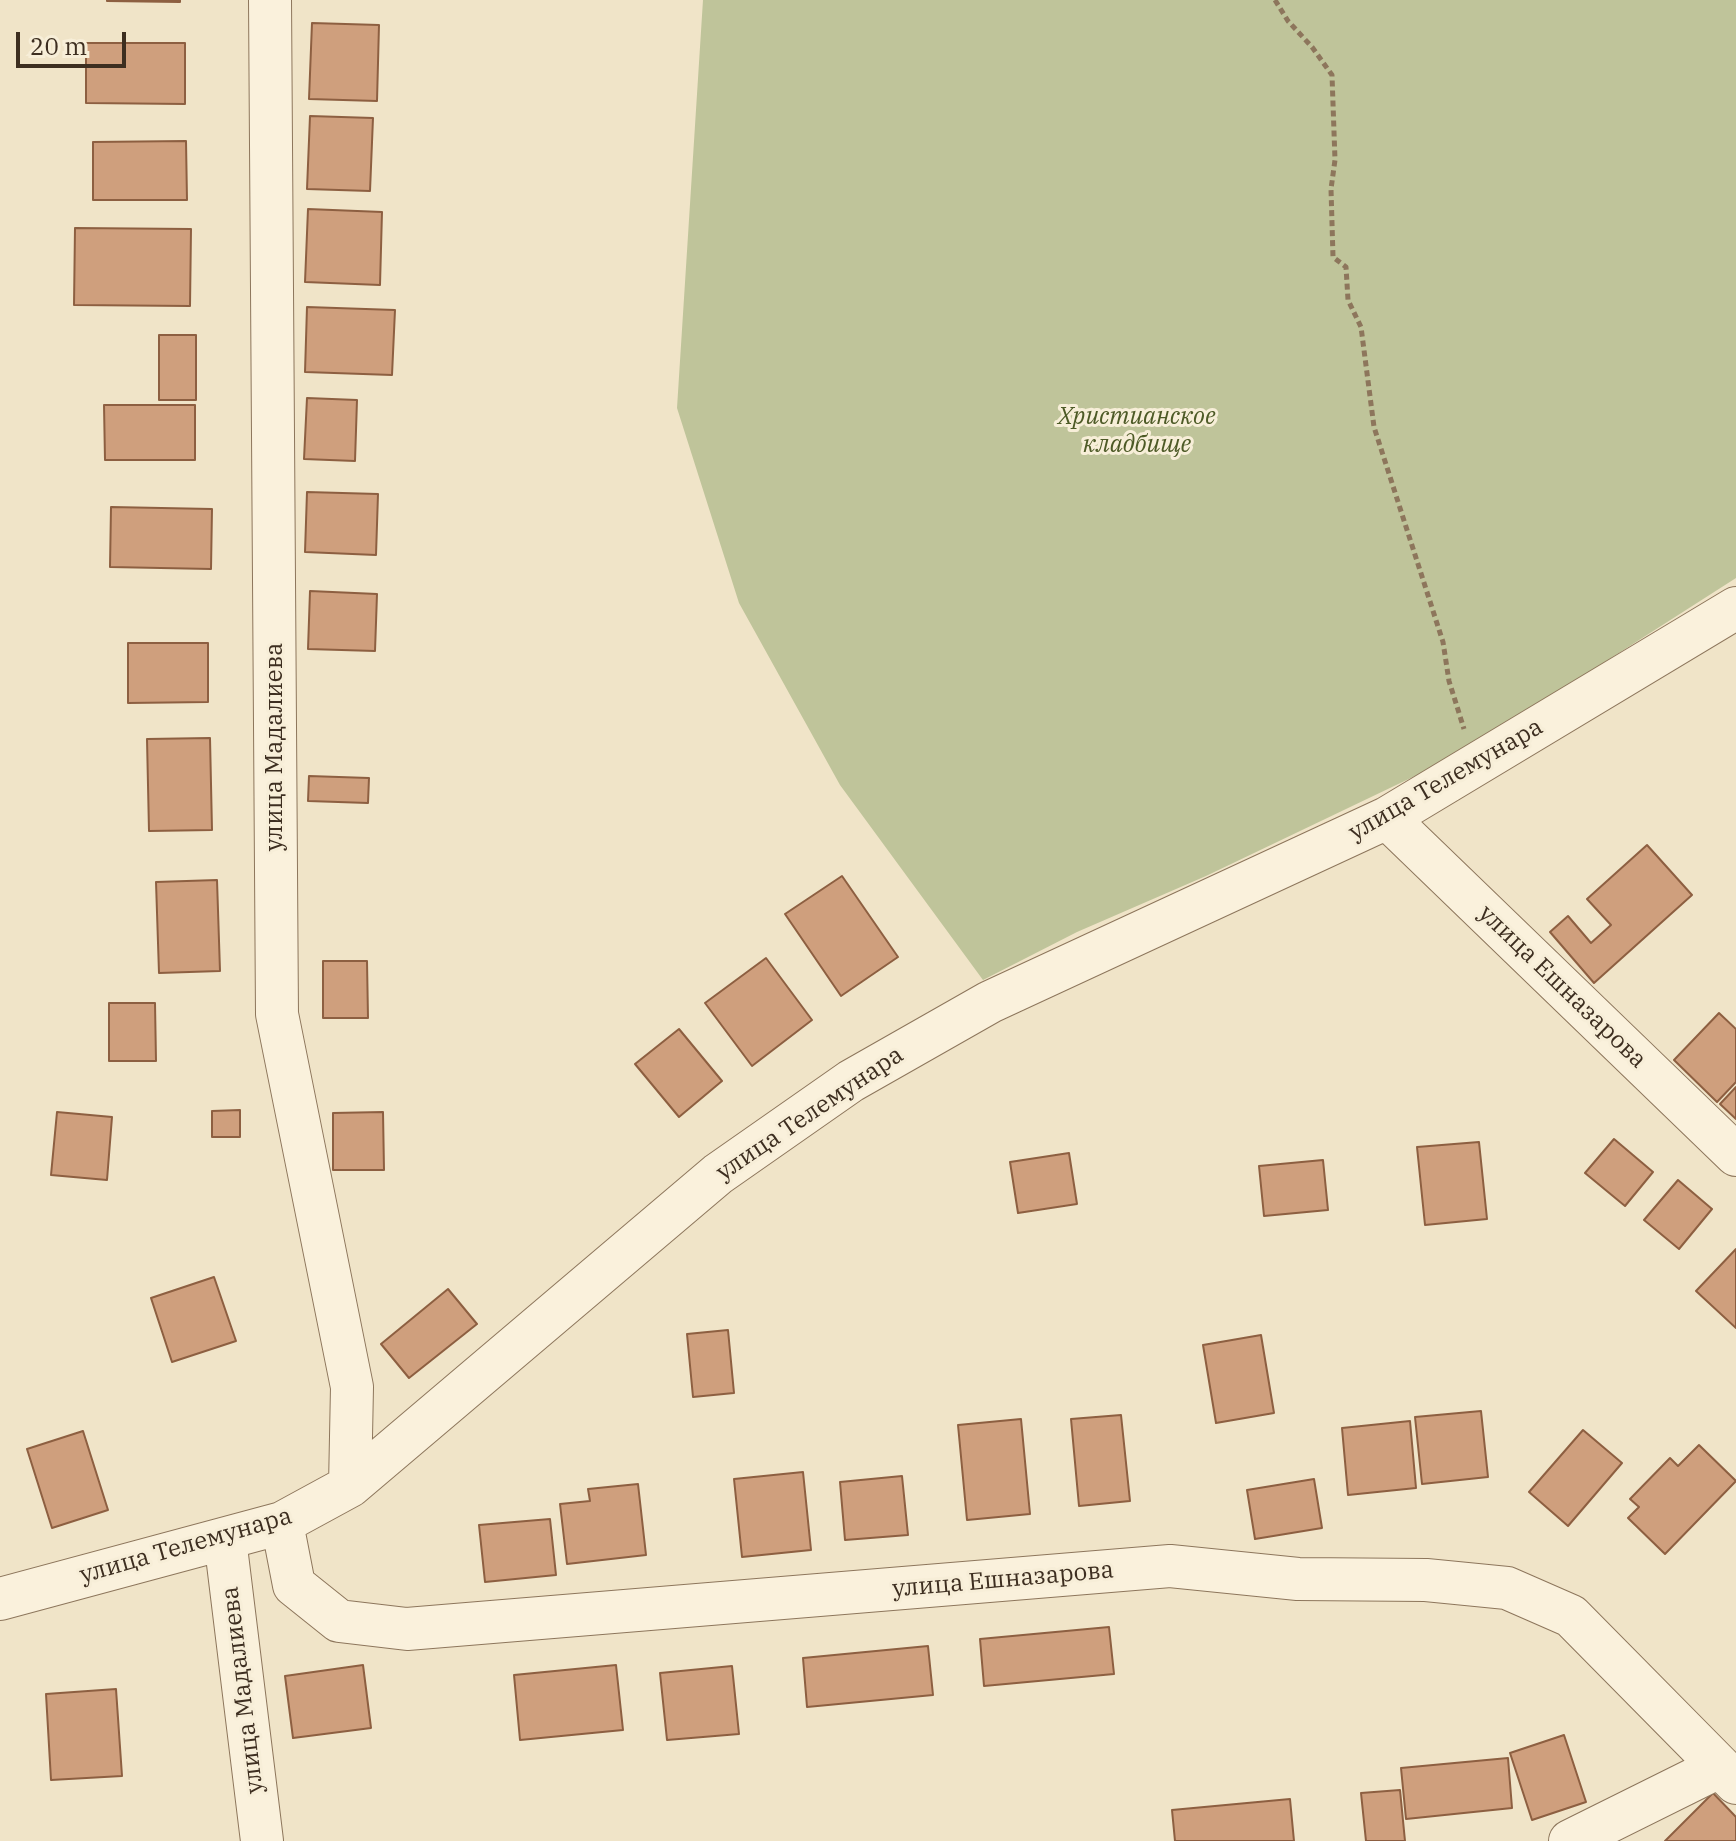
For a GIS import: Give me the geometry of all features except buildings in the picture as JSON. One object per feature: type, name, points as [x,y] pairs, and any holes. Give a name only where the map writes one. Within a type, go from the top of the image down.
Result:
[{"type":"street","name":"улица Мадалиева","points":[[270,0],[277,1014],[352,1387],[350,1486]]},
{"type":"street","name":"улица Телемунара","points":[[0,1599],[282,1523],[350,1486],[718,1174],[851,1081],[990,1002],[1387,818],[1735,610]]},
{"type":"street","name":"улица Ешназарова","points":[[1387,818],[1736,1155]]},
{"type":"street","name":"улица Ешназарова","points":[[282,1523],[294,1585],[339,1621],[407,1629],[1170,1566],[1298,1579],[1426,1580],[1507,1588],[1571,1616],[1728,1775],[1570,1841]]},
{"type":"street","name":"улица Мадалиева","points":[[225,1539],[262,1841]]},
{"type":"path","points":[[1275,0],[1332,75],[1335,160],[1331,189],[1333,257],[1346,267],[1348,300],[1361,327],[1374,427],[1443,642],[1459,718],[1469,738]]},
{"type":"green space","name":"Христианское кладбище","points":[[703,0],[1736,0],[1736,578],[1461,754],[1206,876],[1077,932],[983,980],[840,785],[739,603],[677,408]]}]
